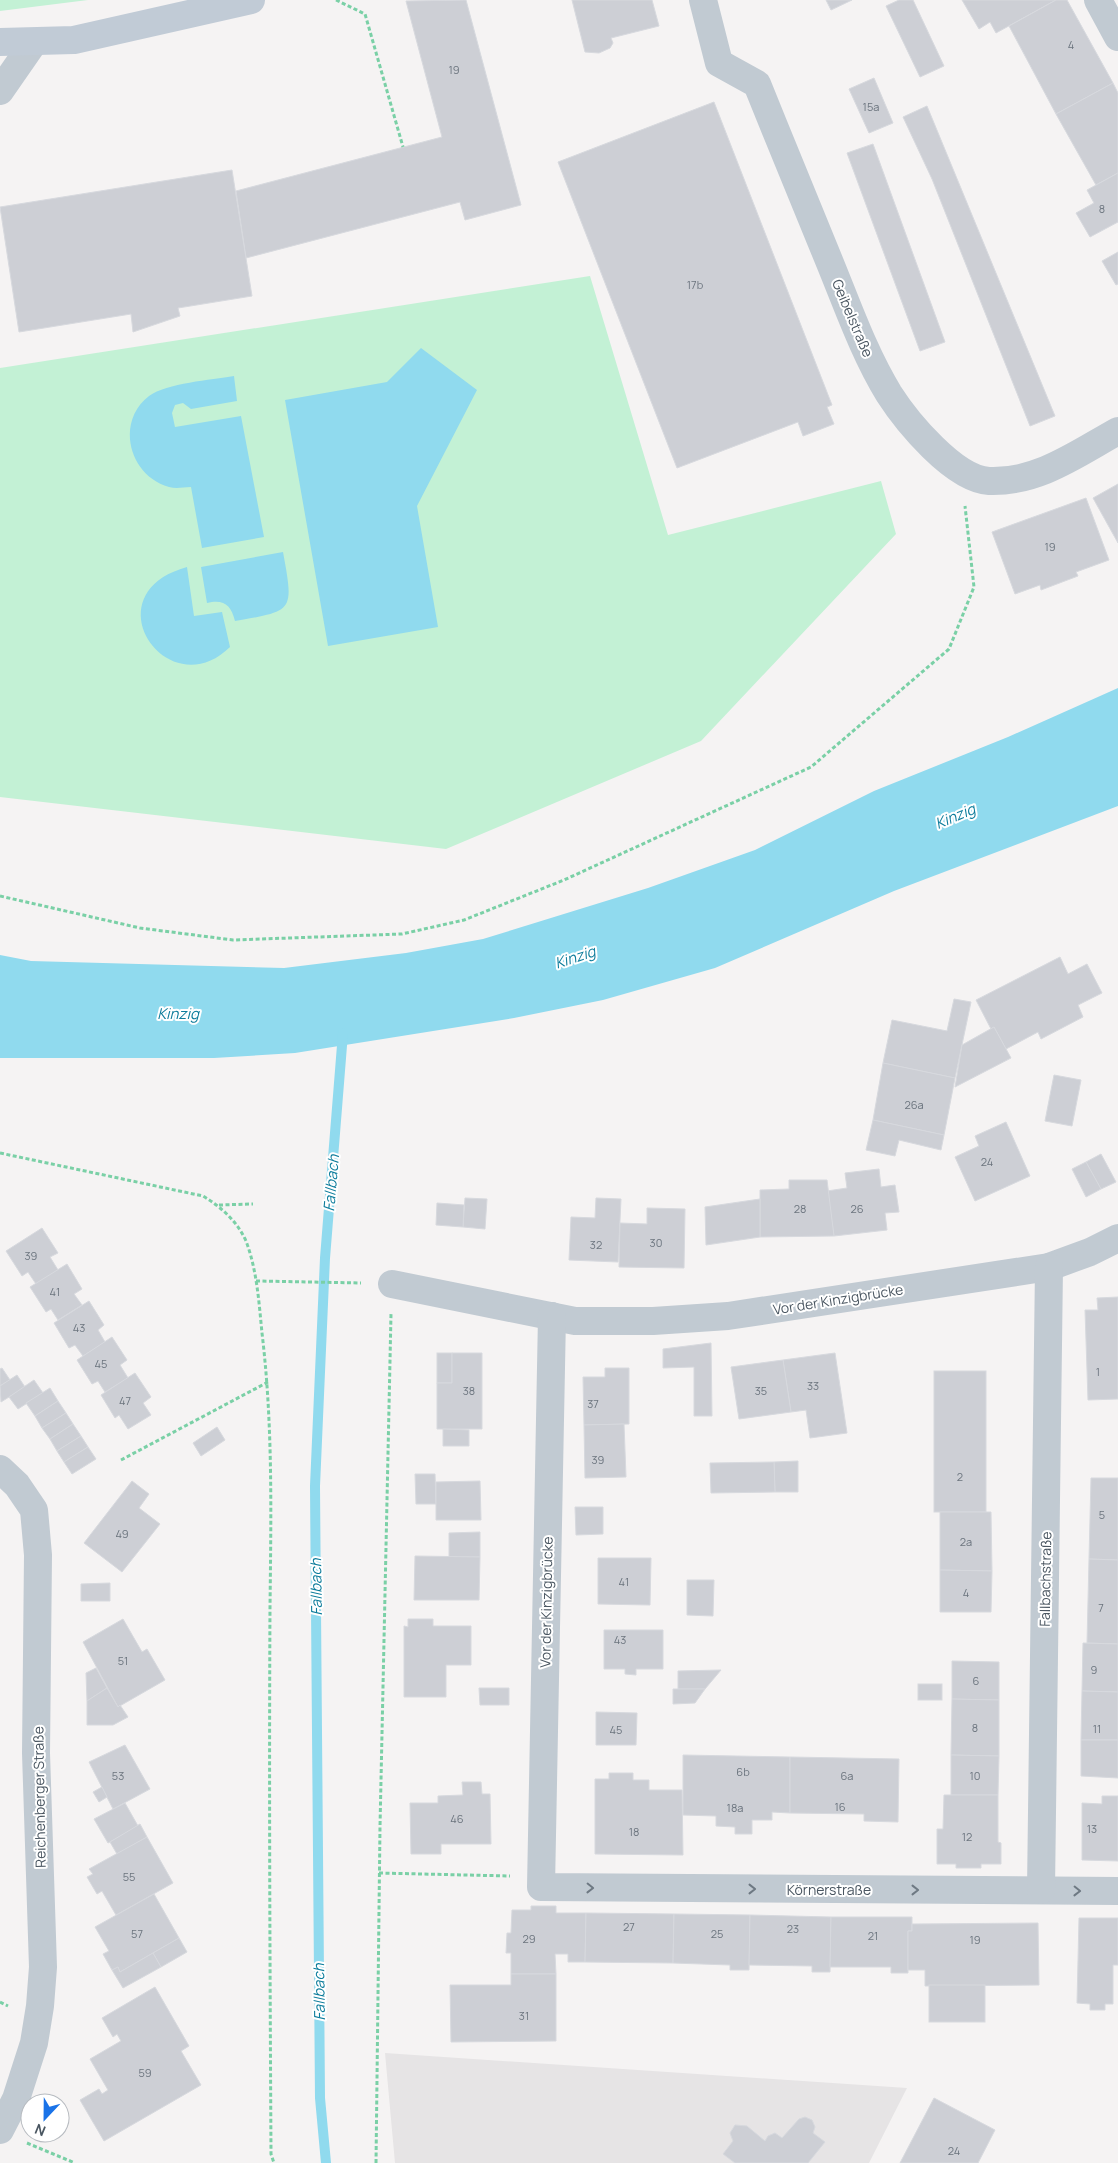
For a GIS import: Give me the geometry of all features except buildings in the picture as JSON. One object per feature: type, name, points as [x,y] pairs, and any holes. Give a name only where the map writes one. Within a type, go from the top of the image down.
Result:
[{"type":"main road","points":[[0,42],[74,40],[251,0]]},
{"type":"street","name":"Geibelstraße","points":[[703,0],[720,63],[757,84],[872,364],[901,411],[935,451],[961,470],[988,481],[1040,474],[1118,431]]},
{"type":"street","points":[[1098,0],[1118,38]]},
{"type":"street","points":[[0,91],[34,42]]},
{"type":"street","name":"Vor der Kinzigbrücke","points":[[379,1284],[552,1316],[595,1322],[728,1316],[1049,1267],[1090,1252],[1118,1238]]},
{"type":"street","name":"Fallbachstraße","points":[[1041,1890],[1049,1267]]},
{"type":"street","name":"Vor der Kinzigbrücke","points":[[541,1882],[552,1316]]},
{"type":"street","name":"Reichenberger Straße","points":[[0,1469],[17,1485],[34,1510],[38,1555],[36,1753],[43,1967],[40,2006],[34,2043],[16,2099],[9,2135]]},
{"type":"street","name":"Körnerstraße","points":[[541,1882],[1118,1891]]},
{"type":"path","points":[[336,0],[365,14],[402,147]]},
{"type":"path","points":[[0,896],[140,928],[233,940],[402,934],[464,920],[564,880],[811,767],[949,650],[974,587],[961,470]]},
{"type":"path","points":[[0,1154],[182,1190],[203,1196],[218,1206],[233,1220],[245,1241],[256,1281],[268,1382],[271,1460],[269,1877],[271,2154],[274,2163]]},
{"type":"path","points":[[218,1206],[253,1204]]},
{"type":"path","points":[[256,1281],[379,1284],[379,1873],[376,2163]]},
{"type":"path","points":[[121,1460],[268,1382]]},
{"type":"path","points":[[379,1873],[541,1882]]},
{"type":"path","points":[[9,2135],[75,2163]]},
{"type":"shaded area","points":[[385,2053],[907,2088],[869,2163],[395,2163]]},
{"type":"green space","points":[[0,0],[88,0],[0,11]]},
{"type":"green space","points":[[590,276],[668,535],[881,481],[896,534],[701,741],[446,849],[0,797],[0,368]]},
{"type":"water","points":[[421,348],[477,390],[417,506],[438,627],[328,646],[285,400],[387,382]]},
{"type":"water","points":[[234,376],[237,401],[191,409],[183,403],[175,405],[172,413],[175,427],[241,416],[264,537],[202,548],[191,487],[169,487],[155,481],[144,472],[136,460],[131,447],[130,433],[132,420],[138,407],[149,396],[157,392],[178,385]]},
{"type":"water","points":[[283,552],[287,572],[288,598],[285,605],[279,611],[235,621],[226,604],[218,602],[207,603],[201,567]]},
{"type":"water","points":[[187,567],[194,616],[222,612],[230,647],[206,662],[183,664],[163,656],[148,640],[141,620],[144,599],[158,581]]},
{"type":"water","name":"Kinzig","points":[[1118,688],[1118,806],[894,891],[715,968],[603,1000],[514,1018],[295,1053],[214,1058],[0,1058],[0,955],[31,961],[284,968],[406,953],[483,939],[648,888],[755,850],[874,791],[1008,737]]},
{"type":"waterway","name":"Fallbach","points":[[326,2163],[320,2098],[315,1486],[325,1258],[343,1033]]}]
